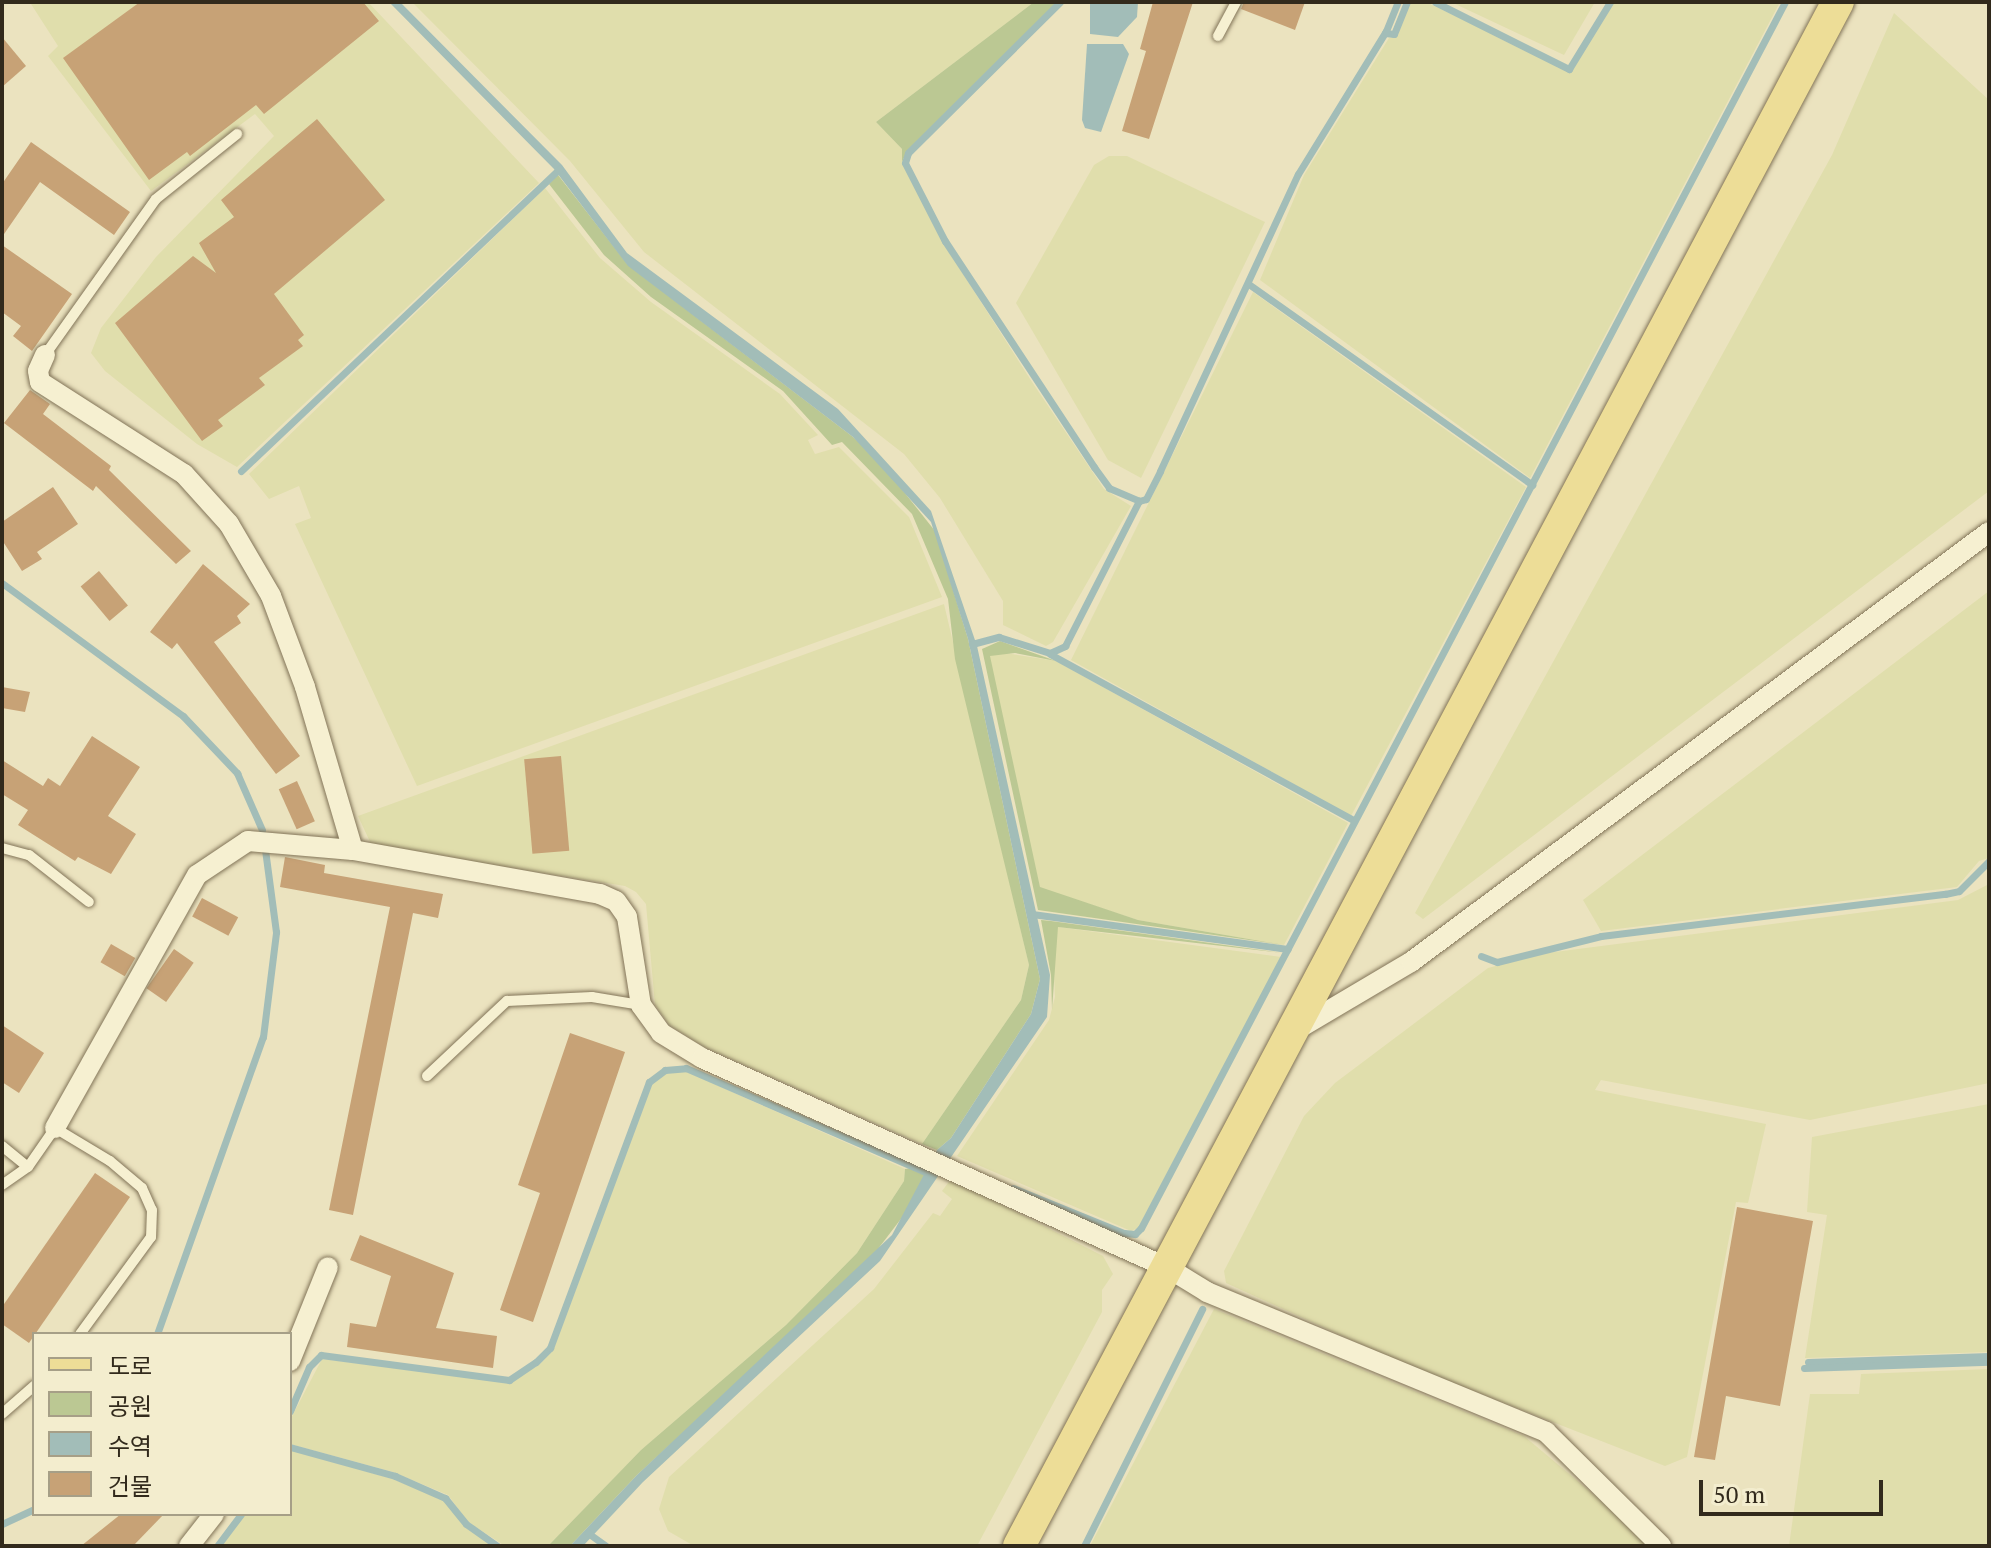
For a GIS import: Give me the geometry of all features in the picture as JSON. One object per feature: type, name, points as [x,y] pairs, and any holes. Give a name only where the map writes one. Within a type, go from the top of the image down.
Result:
[{"type":"main road","points":[[1019,1546],[1838,2]]},
{"type":"street","points":[[45,355],[38,371],[40,382],[184,474],[229,524],[271,596],[305,687],[353,850]]},
{"type":"street","points":[[1293,1032],[1411,962],[1989,532]]},
{"type":"street","points":[[55,1128],[206,866],[248,841],[353,850],[616,901],[627,917],[641,1005],[661,1033],[702,1058],[1168,1268],[1207,1292],[1546,1432],[1661,1546]]},
{"type":"street","points":[[292,1356],[328,1267]]},
{"type":"street","points":[[189,1546],[212,1516]]},
{"type":"lane","points":[[1218,36],[1236,2]]},
{"type":"lane","points":[[45,355],[156,199],[237,134]]},
{"type":"lane","points":[[2,848],[29,855],[89,902]]},
{"type":"lane","points":[[427,1076],[507,1001],[592,997],[641,1005]]},
{"type":"lane","points":[[2,1185],[28,1167],[55,1128],[110,1161],[142,1188],[152,1210],[151,1237],[81,1332]]},
{"type":"lane","points":[[2,1146],[28,1167]]},
{"type":"lane","points":[[2,1414],[32,1388]]},
{"type":"shaded area","points":[[368,2],[539,183],[237,467],[197,444],[105,371],[91,353],[101,328],[156,257],[274,136],[255,114],[151,191],[48,56],[58,46],[31,4]]},
{"type":"shaded area","points":[[412,2],[1034,2],[876,122],[902,149],[902,162],[942,241],[1032,382],[1104,489],[1131,506],[1053,642],[1046,646],[1003,625],[1003,601],[940,498],[904,454],[644,252],[570,161]]},
{"type":"shaded area","points":[[1410,2],[1426,2],[1571,72],[1614,2],[1780,2],[1530,478],[1260,280],[1304,175],[1389,38],[1395,36]]},
{"type":"shaded area","points":[[1451,2],[1595,2],[1564,55]]},
{"type":"shaded area","points":[[1894,13],[1989,100],[1989,491],[1423,919],[1415,913],[1832,155]]},
{"type":"shaded area","points":[[1109,156],[1127,156],[1265,222],[1141,478],[1108,460],[1016,303],[1094,165]]},
{"type":"shaded area","points":[[545,188],[600,258],[651,302],[780,394],[818,435],[808,440],[815,454],[839,447],[909,517],[942,597],[417,786],[295,524],[311,518],[299,486],[269,499],[249,474]]},
{"type":"shaded area","points":[[1253,292],[1526,487],[1351,816],[1071,660]]},
{"type":"shaded area","points":[[1989,591],[1989,858],[1979,861],[1957,887],[1601,931],[1583,900]]},
{"type":"shaded area","points":[[944,604],[1029,965],[1021,1000],[922,1144],[704,1047],[669,1025],[655,1005],[646,904],[636,892],[625,886],[372,846],[358,816]]},
{"type":"shaded area","points":[[999,652],[1056,661],[1348,823],[1284,945],[1138,920],[1040,888],[989,665],[990,655]]},
{"type":"shaded area","points":[[1989,884],[1989,1083],[1810,1120],[1601,1080],[1595,1090],[1766,1124],[1748,1203],[1736,1202],[1687,1457],[1665,1466],[1402,1363],[1226,1283],[1224,1271],[1304,1116],[1335,1083],[1488,968],[1547,953],[1958,900]]},
{"type":"shaded area","points":[[1058,927],[1281,957],[1138,1228],[1131,1231],[957,1156],[1049,1020],[1055,997],[1053,948]]},
{"type":"shaded area","points":[[685,1071],[905,1169],[904,1181],[857,1253],[786,1325],[641,1450],[548,1546],[505,1546],[468,1522],[448,1495],[393,1472],[292,1445],[292,1416],[322,1359],[509,1382],[539,1365],[553,1350],[652,1084],[665,1074]]},
{"type":"shaded area","points":[[1989,1104],[1989,1352],[1805,1358],[1827,1215],[1807,1212],[1812,1137]]},
{"type":"shaded area","points":[[951,1179],[1103,1256],[1113,1274],[1102,1290],[1102,1312],[977,1546],[694,1546],[668,1531],[659,1509],[669,1477],[874,1289],[933,1213],[940,1216],[952,1199],[942,1191]]},
{"type":"shaded area","points":[[1214,1309],[1524,1436],[1655,1546],[1090,1546]]},
{"type":"shaded area","points":[[1989,1369],[1989,1546],[1789,1546],[1810,1394],[1859,1394],[1861,1374]]},
{"type":"shaded area","points":[[292,1451],[393,1479],[445,1501],[464,1526],[492,1546],[222,1546],[244,1516],[292,1516]]},
{"type":"green space","points":[[1034,2],[1057,2],[907,151],[902,162],[902,149],[876,122]]},
{"type":"green space","points":[[558,175],[628,265],[853,437],[877,458],[935,531],[968,639],[1040,979],[1031,1014],[951,1138],[937,1150],[922,1144],[1021,1000],[1029,965],[955,659],[948,599],[912,514],[842,442],[832,445],[783,391],[651,297],[604,255],[549,184]]},
{"type":"green space","points":[[1000,641],[1056,661],[1015,653],[990,656],[1040,887],[1138,920],[1284,945],[1038,910],[982,649]]},
{"type":"green space","points":[[1041,920],[1283,953],[1058,927],[1052,1010],[1051,975]]},
{"type":"green space","points":[[913,1168],[925,1174],[910,1207],[868,1262],[637,1475],[570,1546],[548,1546],[641,1450],[786,1325],[857,1253],[904,1181],[905,1169]]},
{"type":"water","points":[[389,2],[400,2],[562,165],[627,253],[838,409],[931,511],[977,646],[1050,975],[1047,1017],[880,1261],[643,1482],[583,1546],[570,1546],[637,1475],[892,1235],[937,1150],[951,1138],[1031,1014],[1040,979],[968,639],[931,522],[853,437],[628,266],[554,169]]},
{"type":"water","points":[[1090,2],[1138,2],[1137,17],[1118,37],[1090,34]]},
{"type":"water","points":[[1087,44],[1123,44],[1129,54],[1101,132],[1085,128],[1082,120]]},
{"type":"building","points":[[140,2],[363,2],[379,21],[264,114],[256,105],[190,156],[187,152],[149,180],[63,58]]},
{"type":"building","points":[[1153,2],[1193,2],[1149,139],[1122,131],[1146,51],[1140,49]]},
{"type":"building","points":[[1244,2],[1305,2],[1295,30],[1241,9]]},
{"type":"building","points":[[2,37],[26,66],[2,87]]},
{"type":"building","points":[[317,119],[385,200],[274,294],[304,335],[298,340],[303,346],[259,378],[265,385],[218,420],[223,426],[202,441],[115,323],[193,256],[216,273],[199,243],[234,217],[221,200]]},
{"type":"building","points":[[31,142],[130,212],[114,235],[40,182],[2,237],[2,184]]},
{"type":"building","points":[[2,245],[72,294],[32,351],[13,336],[21,326],[2,312]]},
{"type":"building","points":[[30,390],[50,404],[43,414],[111,466],[109,470],[191,551],[176,564],[96,486],[93,491],[4,423]]},
{"type":"building","points":[[53,487],[78,524],[37,552],[42,559],[22,571],[2,540],[2,522]]},
{"type":"building","points":[[203,564],[250,604],[237,616],[241,623],[214,642],[300,756],[276,774],[177,643],[172,649],[150,632]]},
{"type":"building","points":[[99,571],[128,605],[110,621],[81,586]]},
{"type":"building","points":[[2,687],[30,692],[25,712],[2,708]]},
{"type":"building","points":[[92,736],[140,767],[108,816],[136,834],[111,874],[78,857],[75,861],[18,825],[28,810],[2,794],[2,760],[43,786],[48,778],[60,786]]},
{"type":"building","points":[[561,756],[569,851],[532,854],[524,759]]},
{"type":"building","points":[[297,781],[315,821],[297,829],[279,789]]},
{"type":"building","points":[[285,857],[325,865],[324,873],[443,894],[438,918],[413,913],[353,1215],[329,1210],[390,907],[280,887]]},
{"type":"building","points":[[202,898],[238,917],[228,936],[192,917]]},
{"type":"building","points":[[111,944],[135,958],[125,976],[100,962]]},
{"type":"building","points":[[174,949],[194,963],[166,1002],[146,988]]},
{"type":"building","points":[[2,1025],[44,1053],[19,1093],[2,1082]]},
{"type":"building","points":[[570,1033],[625,1052],[533,1322],[500,1310],[540,1193],[518,1185]]},
{"type":"building","points":[[95,1173],[130,1197],[37,1332],[32,1332],[29,1343],[2,1324],[2,1307]]},
{"type":"building","points":[[1737,1207],[1813,1221],[1780,1406],[1726,1396],[1715,1460],[1694,1457]]},
{"type":"building","points":[[360,1235],[454,1273],[436,1328],[497,1336],[493,1368],[347,1347],[350,1323],[376,1327],[391,1276],[350,1260]]},
{"type":"building","points":[[118,1516],[162,1516],[133,1546],[81,1546]]},
{"type":"waterway","points":[[1060,2],[908,153],[905,163],[945,241],[1094,467],[1109,488],[1139,501]]},
{"type":"waterway","points":[[972,644],[999,637],[1050,653],[1065,646],[1139,501],[1146,499],[1160,471],[1298,174],[1386,31],[1398,2]]},
{"type":"waterway","points":[[1385,33],[1394,34],[1407,2]]},
{"type":"waterway","points":[[1435,2],[1569,69],[1610,2]]},
{"type":"waterway","points":[[1013,1188],[1124,1233],[1135,1234],[1141,1228],[1785,2]]},
{"type":"waterway","points":[[241,471],[559,169]]},
{"type":"waterway","points":[[1250,285],[1532,485]]},
{"type":"waterway","points":[[2,583],[183,716],[237,773],[262,830]]},
{"type":"waterway","points":[[1050,654],[1353,820]]},
{"type":"waterway","points":[[158,1332],[263,1037],[276,932],[265,850]]},
{"type":"waterway","points":[[1481,956],[1497,962],[1601,936],[1945,894],[1959,891],[1989,861]]},
{"type":"waterway","points":[[1032,914],[1288,949]]},
{"type":"waterway","points":[[292,1406],[309,1367],[321,1355],[509,1380],[536,1362],[550,1348],[649,1082],[665,1070],[686,1068],[932,1175]]},
{"type":"waterway","points":[[1084,1546],[1202,1309]]},
{"type":"waterway","points":[[1808,1362],[1989,1356]]},
{"type":"waterway","points":[[1804,1368],[1989,1362]]},
{"type":"waterway","points":[[292,1448],[395,1476],[445,1498],[466,1524],[497,1546]]},
{"type":"waterway","points":[[2,1524],[32,1510]]},
{"type":"waterway","points":[[217,1546],[240,1516]]},
{"type":"waterway","points":[[588,1533],[606,1546]]}]
